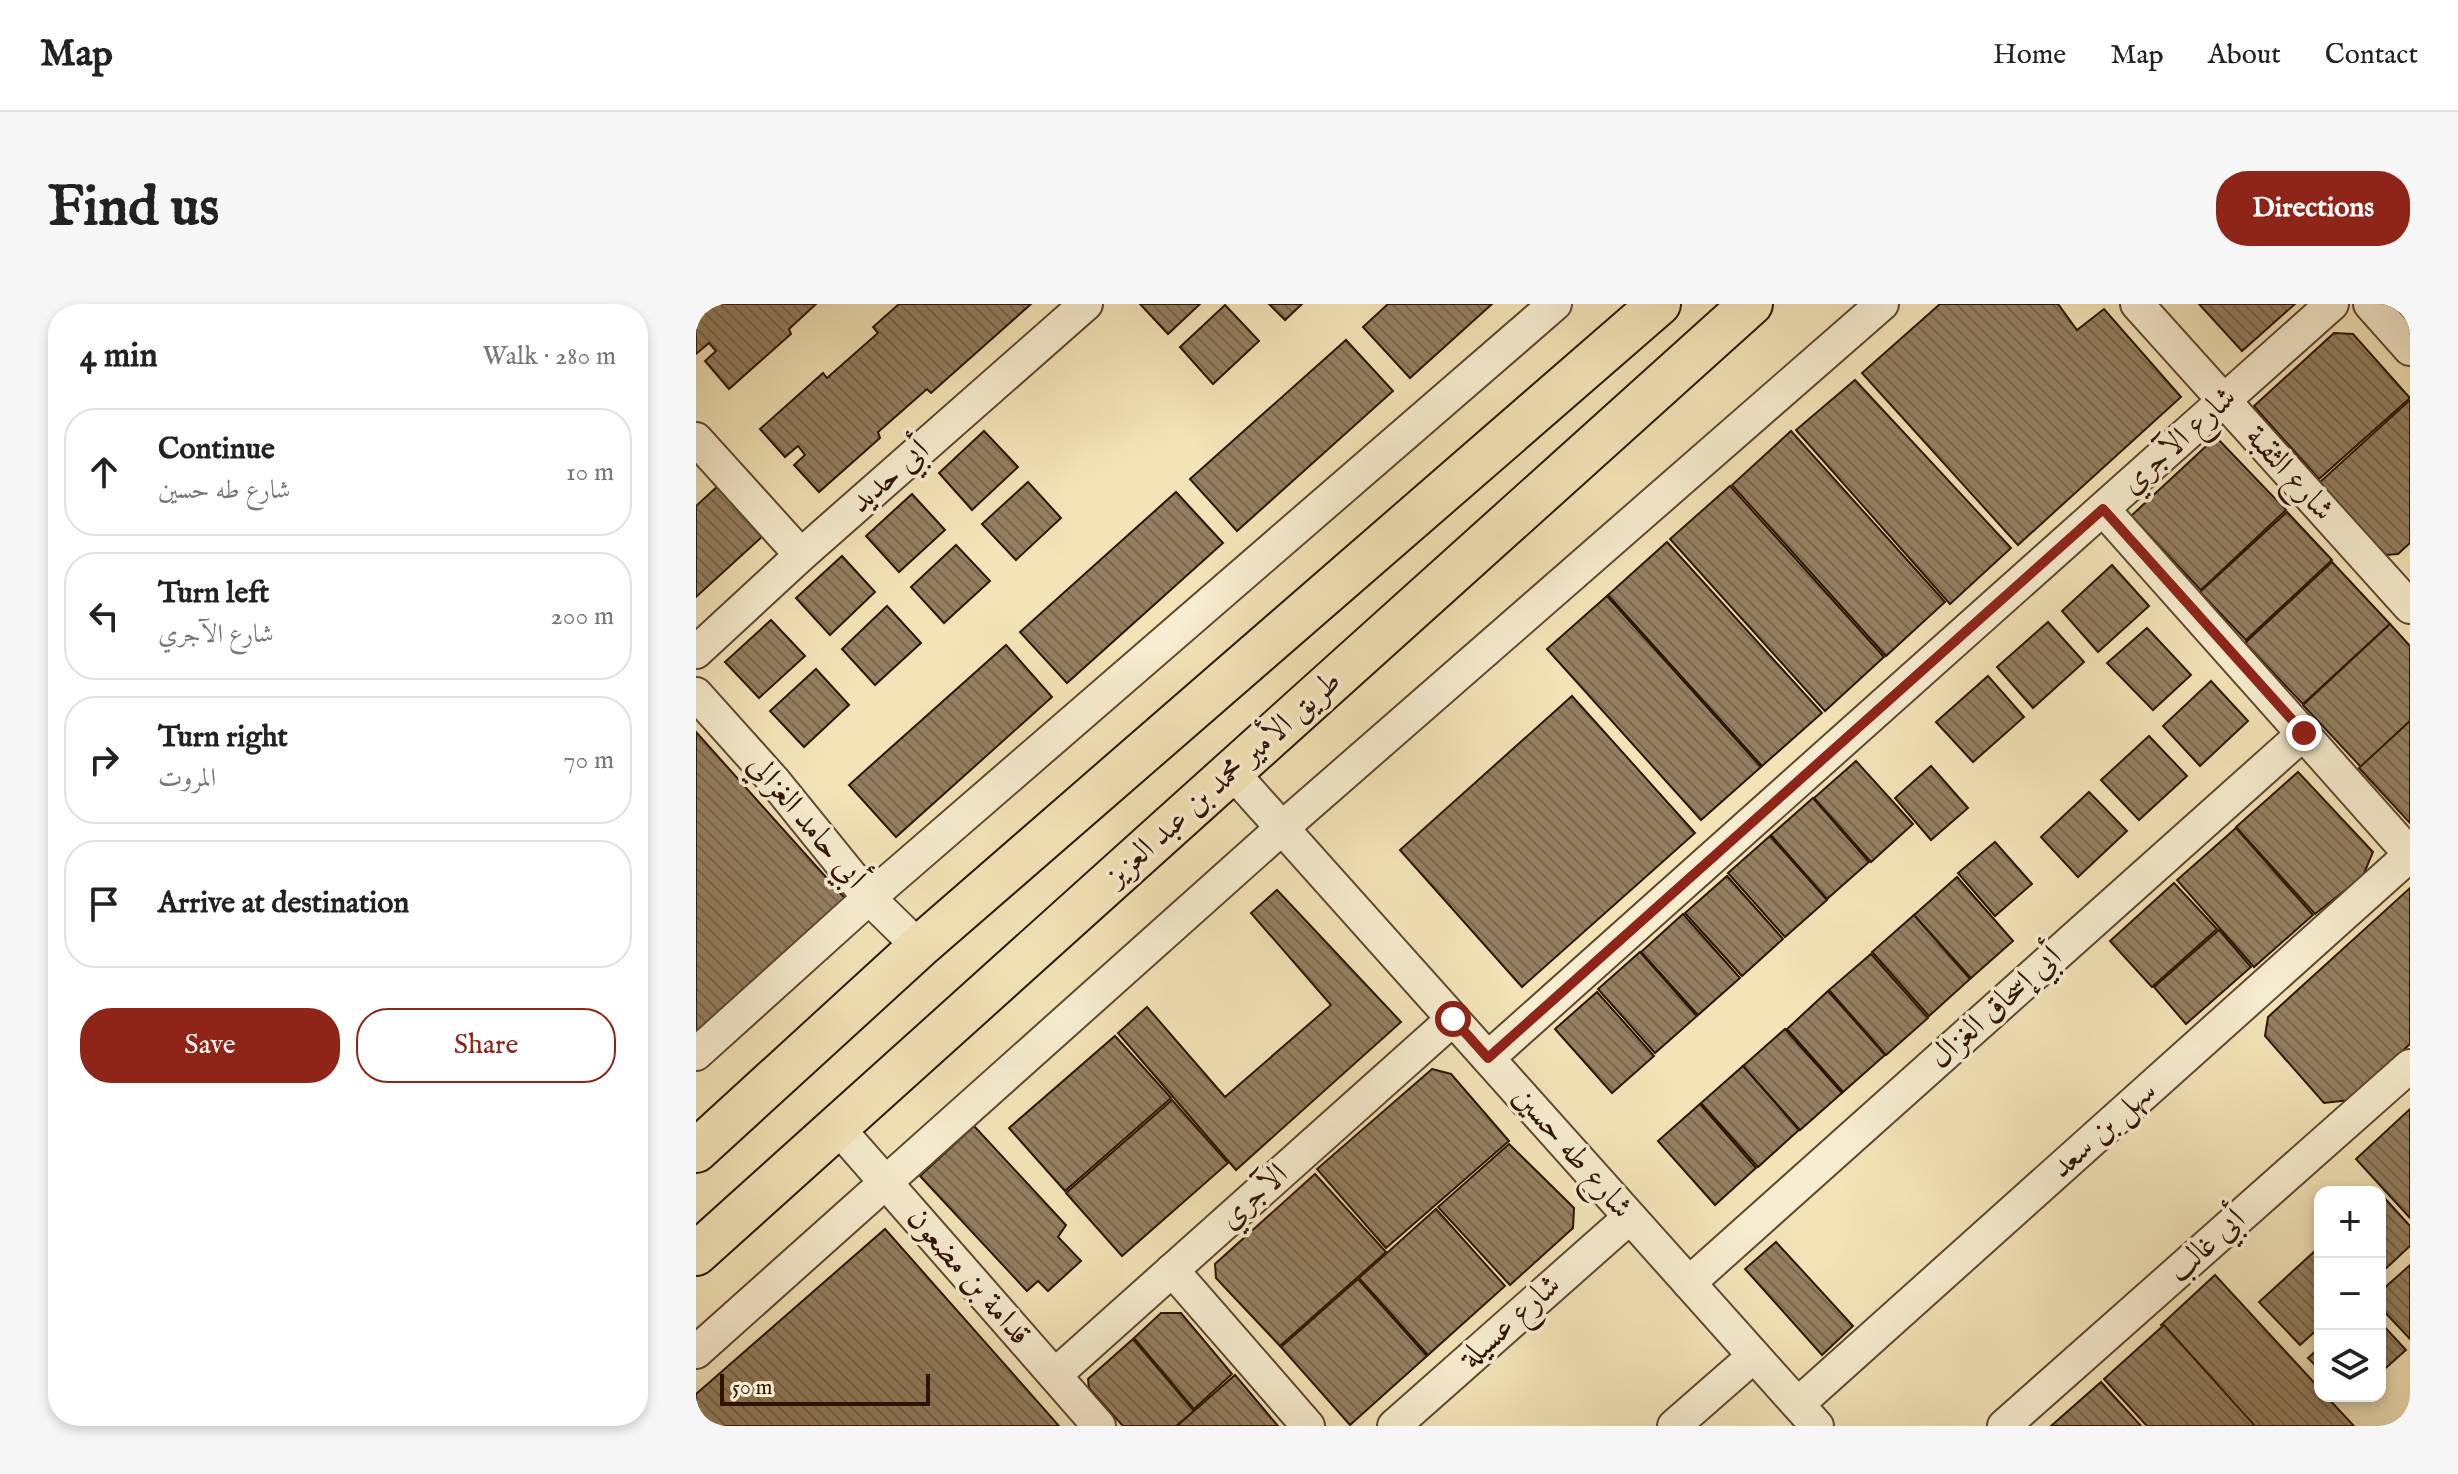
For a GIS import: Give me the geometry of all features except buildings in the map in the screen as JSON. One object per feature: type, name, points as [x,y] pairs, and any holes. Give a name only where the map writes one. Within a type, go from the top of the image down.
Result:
[{"type":"main road","points":[[696,1151],[919,947],[1659,304]]},
{"type":"main road","name":"طريق الأمير محمد بن عبد العزيز","points":[[696,1254],[1751,304]]},
{"type":"street","name":"أبي حديد","points":[[696,652],[801,555],[1086,304]]},
{"type":"street","points":[[696,1054],[869,898],[1555,304]]},
{"type":"street","points":[[696,1352],[1282,828],[1882,304]]},
{"type":"street","name":"شارع الثقبة","points":[[2137,304],[2223,401],[2404,589]]},
{"type":"street","name":"شارع الآجري","points":[[1488,1058],[2332,304]]},
{"type":"street","points":[[2370,304],[2410,349]]},
{"type":"street","points":[[696,439],[801,555]]},
{"type":"street","points":[[2103,509],[2410,855]]},
{"type":"street","name":"أبي حامد الغزالي","points":[[696,694],[775,782],[869,898],[919,947]]},
{"type":"street","name":"أبي إسحاق الغزال","points":[[1689,1283],[2304,733]]},
{"type":"street","name":"شارع طه حسين","points":[[1232,772],[1808,1415]]},
{"type":"street","name":"سهل بن سعد","points":[[1808,1415],[2410,855]]},
{"type":"street","name":"الآجري","points":[[1055,1375],[1453,1019]]},
{"type":"street","name":"أبي غالب","points":[[2004,1426],[2410,1066]]},
{"type":"street","name":"قدامة بن مضعون","points":[[838,1128],[1099,1426]]},
{"type":"street","name":"شارع عسيلة","points":[[1394,1426],[1629,1218]]},
{"type":"street","points":[[1172,1270],[1308,1426]]},
{"type":"street","points":[[1674,1426],[1754,1356]]},
{"type":"route","points":[[1453,1019],[1488,1058],[2103,509],[2304,733]]}]
